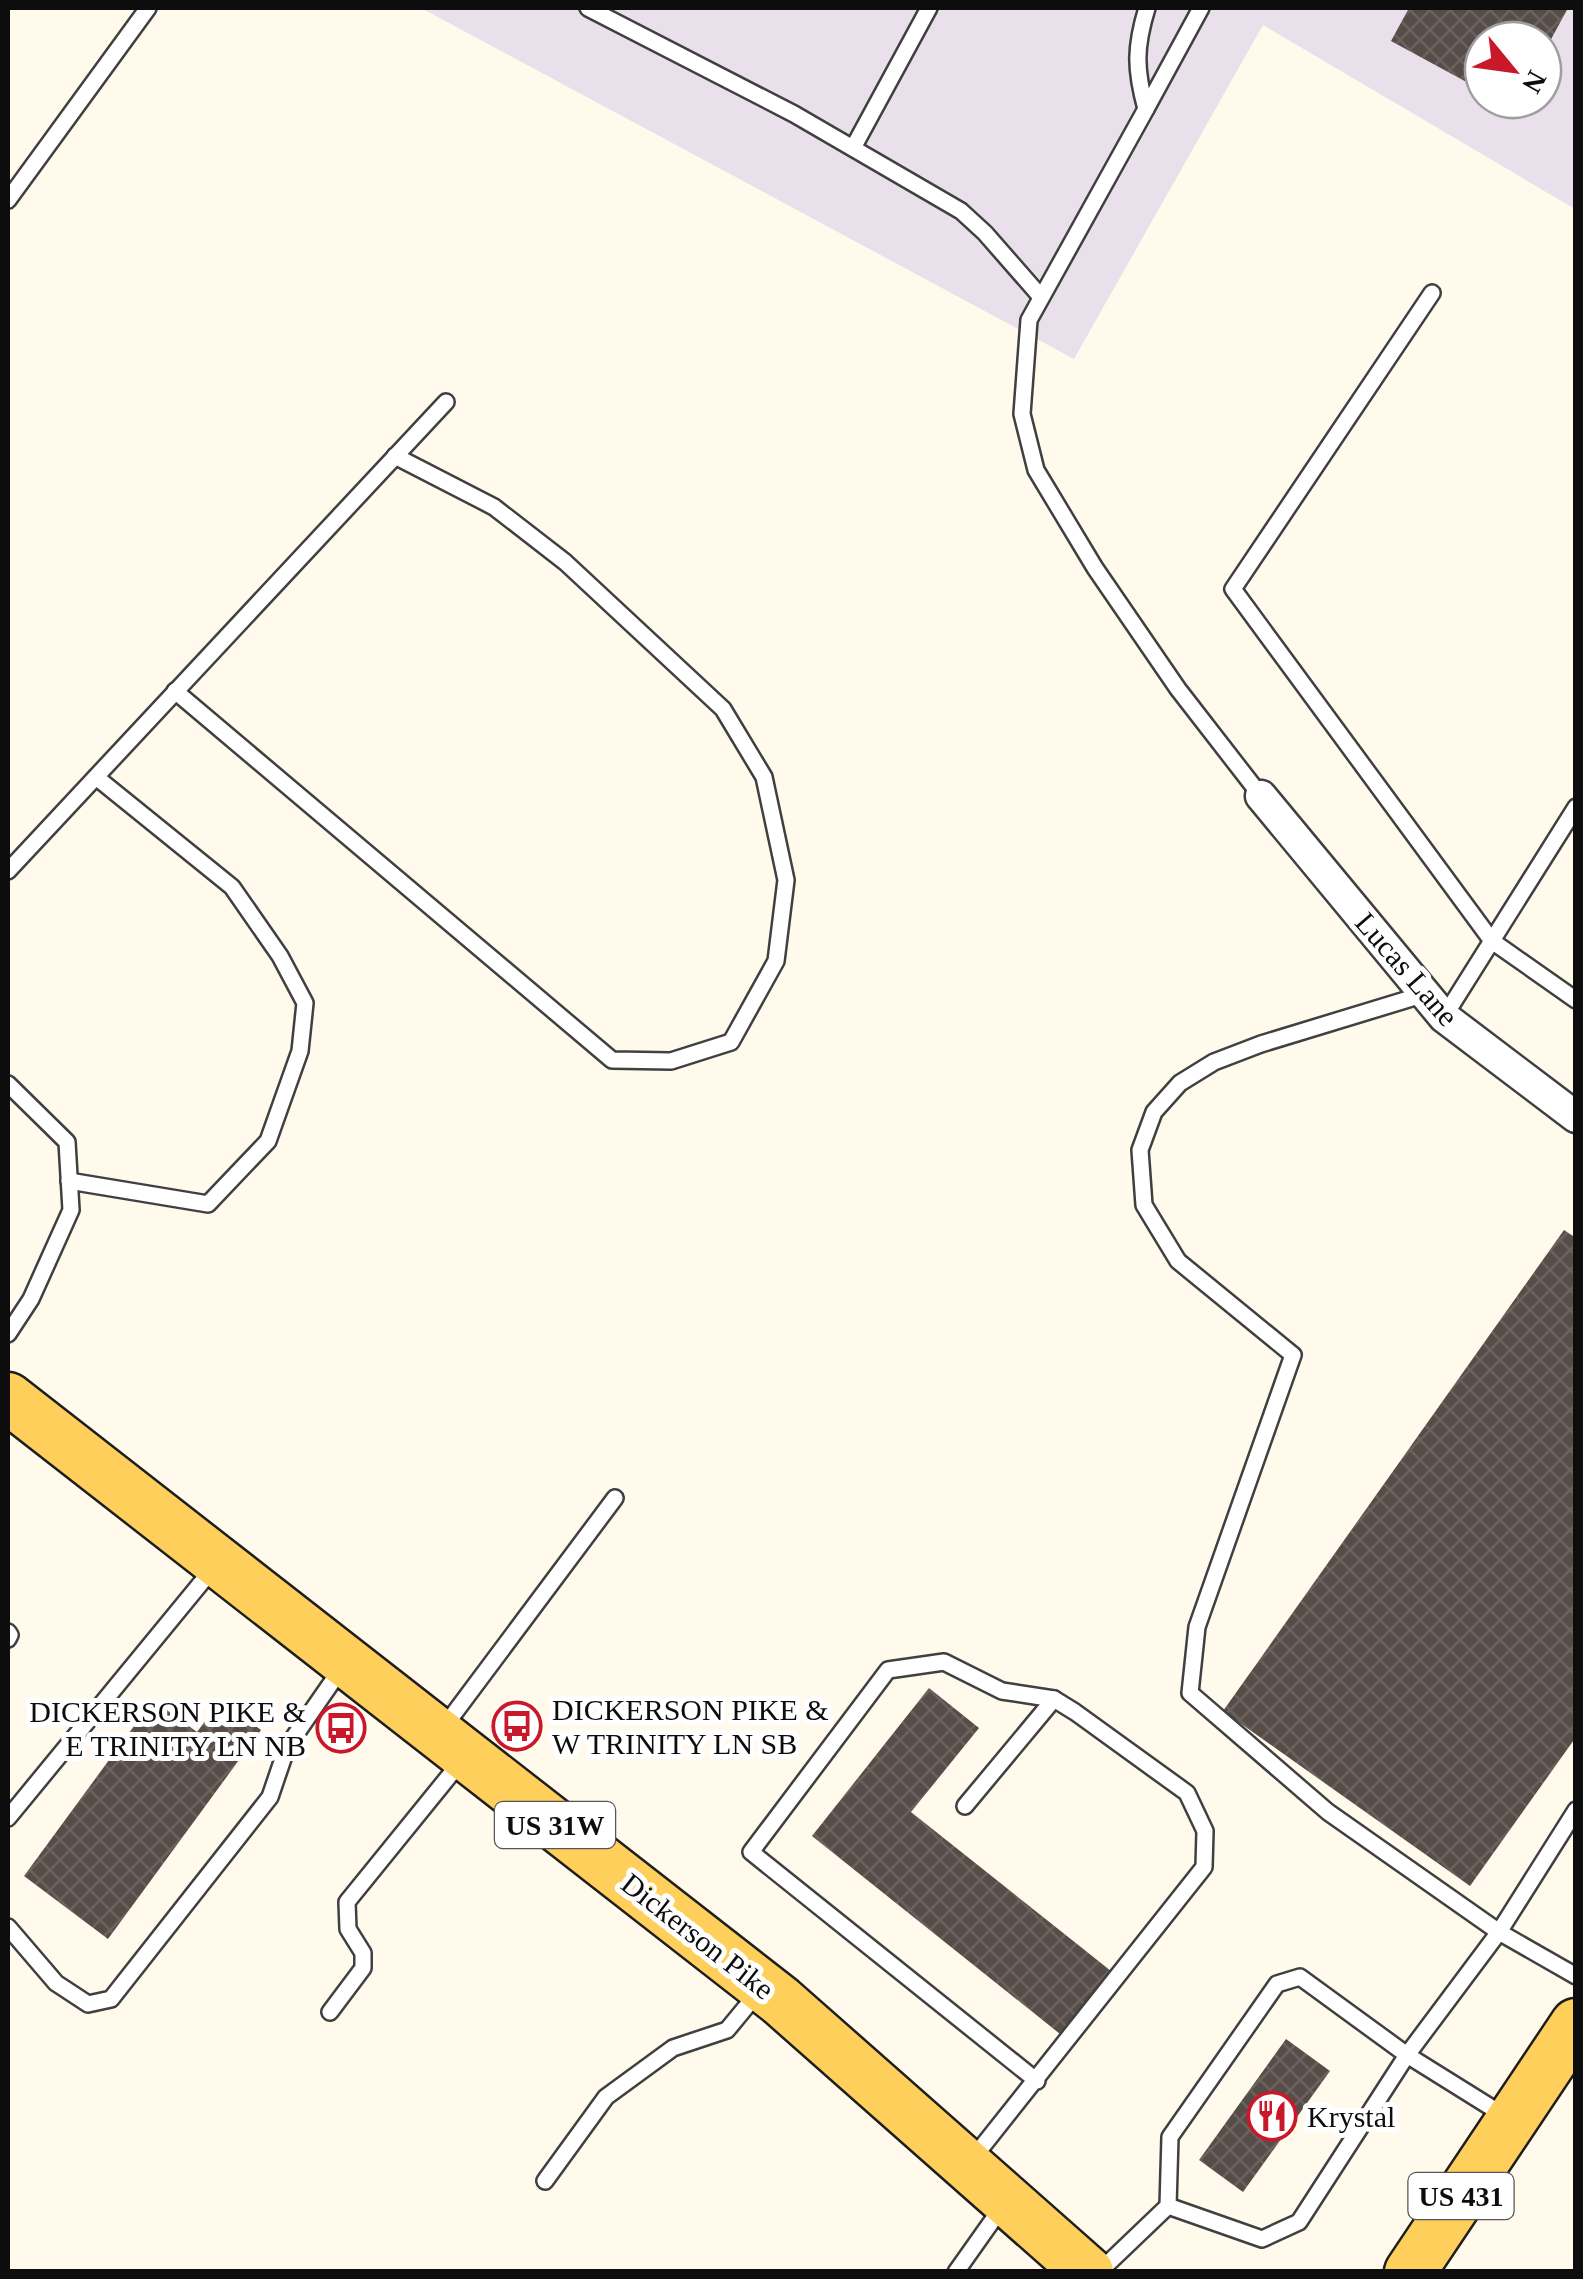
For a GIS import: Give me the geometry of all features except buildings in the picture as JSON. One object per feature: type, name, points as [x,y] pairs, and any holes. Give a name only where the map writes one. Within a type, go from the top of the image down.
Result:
[{"type":"main road","name":"Dickerson Pike","points":[[8,1398],[763,1987],[1088,2272]]},
{"type":"main road","name":"US 431","points":[[1410,2272],[1576,2024]]},
{"type":"street","name":"Lucas Lane","points":[[1261,796],[1434,1006],[1576,1118]]},
{"type":"lane","points":[[8,200],[148,8]]},
{"type":"lane","points":[[588,8],[794,114],[961,211],[985,232],[1042,297]]},
{"type":"lane","points":[[852,148],[929,8]]},
{"type":"lane","points":[[1146,109],[1136,74],[1138,38],[1148,8]]},
{"type":"lane","points":[[1201,8],[1029,320],[1022,414],[1036,470],[1095,568],[1178,689],[1261,796]]},
{"type":"lane","points":[[1432,293],[1233,589],[1492,941],[1576,1000]]},
{"type":"lane","points":[[8,871],[446,402]]},
{"type":"lane","points":[[176,692],[612,1060],[671,1061],[731,1042],[776,961],[786,880],[764,778],[724,709],[565,562],[494,506],[395,456]]},
{"type":"lane","points":[[69,1181],[208,1204],[268,1141],[300,1051],[304,1003],[280,956],[232,887],[96,777]]},
{"type":"lane","points":[[1576,808],[1492,941],[1434,1006],[1260,1044],[1214,1062],[1180,1083],[1154,1112],[1140,1150],[1144,1205],[1178,1261],[1293,1355],[1198,1626],[1190,1693],[1328,1812],[1499,1932],[1576,1976]]},
{"type":"lane","points":[[8,1084],[67,1142],[71,1210],[30,1299],[8,1334]]},
{"type":"lane","points":[[330,2012],[363,1968],[363,1953],[348,1928],[347,1902],[615,1498]]},
{"type":"lane","points":[[8,1818],[218,1562]]},
{"type":"lane","points":[[8,1927],[56,1984],[88,2004],[111,1998],[270,1797],[287,1746],[346,1662]]},
{"type":"lane","points":[[967,2165],[1037,2081],[1204,1867],[1205,1832],[1186,1793],[1054,1700],[1002,1691],[944,1662],[888,1670],[751,1852],[1037,2081]]},
{"type":"lane","points":[[965,1806],[1054,1700]]},
{"type":"lane","points":[[1168,2206],[1262,2239],[1299,2222],[1407,2055],[1499,1932],[1576,1810]]},
{"type":"lane","points":[[1099,2272],[1168,2206],[1170,2137],[1276,1984],[1300,1977],[1407,2055],[1511,2120]]},
{"type":"lane","points":[[545,2181],[606,2097],[673,2048],[727,2030],[763,1987]]},
{"type":"lane","points":[[956,2272],[1007,2200]]},
{"type":"shaded area","points":[[421,8],[1575,8],[1575,209],[1263,25],[1074,359]]},
{"type":"place","name":"DICKERSON PIKE & W TRINITY LN SB","points":[[517,1726]]},
{"type":"place","name":"DICKERSON PIKE & E TRINITY LN NB","points":[[341,1728]]},
{"type":"place","name":"Krystal","points":[[1272,2116]]}]
